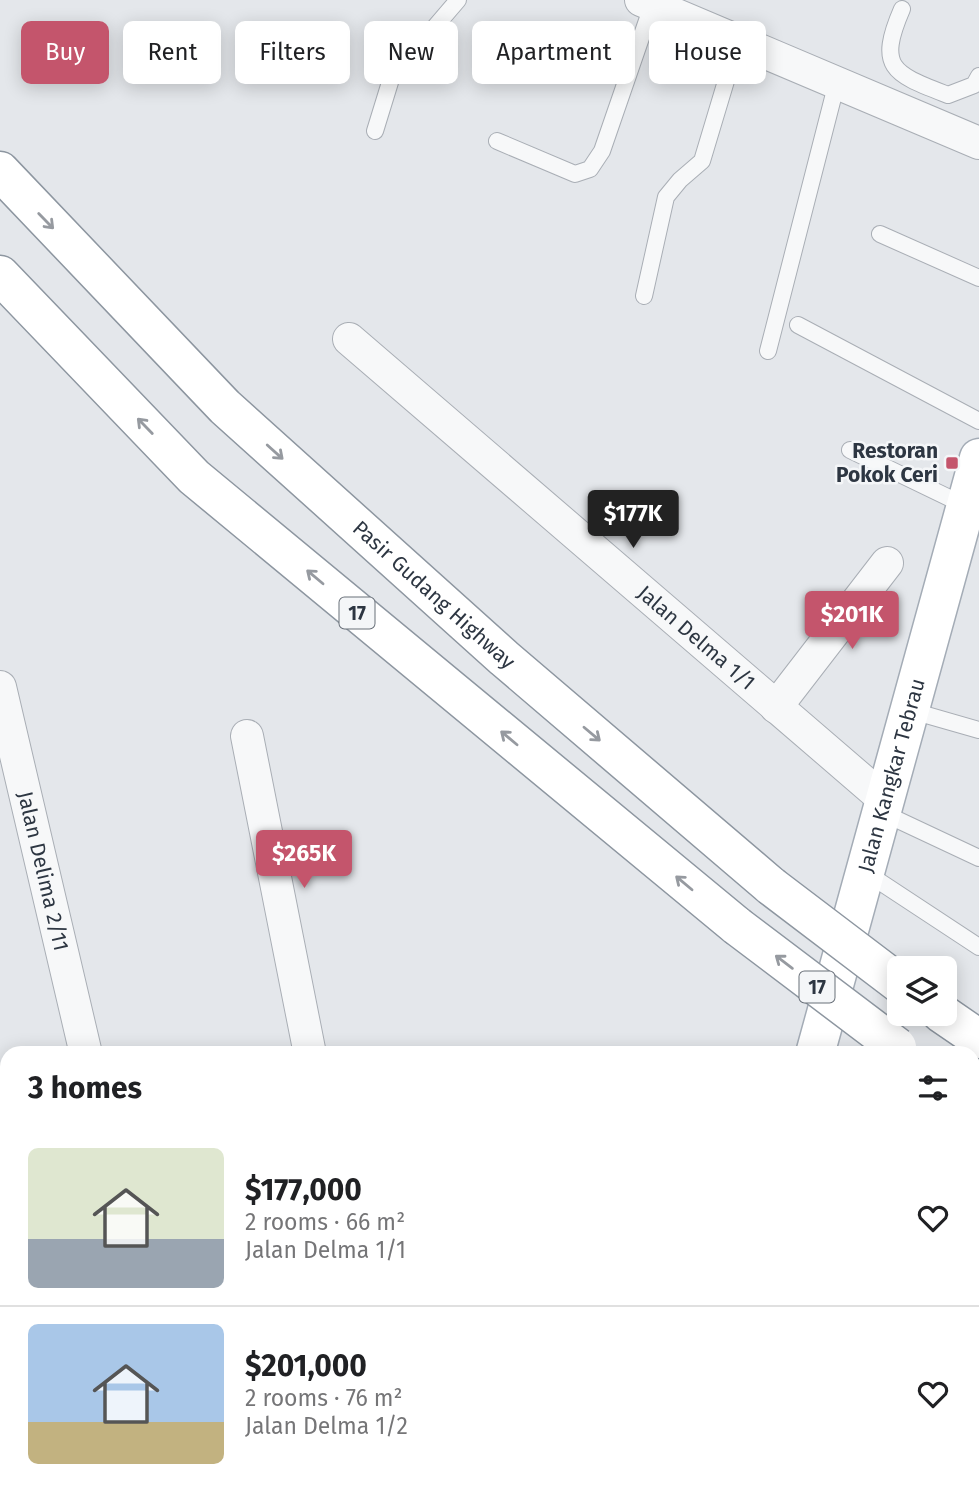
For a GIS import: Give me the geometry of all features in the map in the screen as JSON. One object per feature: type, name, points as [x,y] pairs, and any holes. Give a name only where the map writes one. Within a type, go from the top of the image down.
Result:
[{"type":"main road","name":"Pasir Gudang Highway","points":[[0,171],[225,407],[504,659],[771,886],[887,974]]},
{"type":"main road","name":"17","points":[[0,275],[194,477],[737,926],[897,1046]]},
{"type":"main road","name":"Jalan Kangkar Tebrau","points":[[817,1046],[979,458]]},
{"type":"main road","points":[[957,1024],[979,1039]]},
{"type":"street","points":[[663,5],[696,21]]},
{"type":"street","points":[[766,53],[837,82],[896,89],[979,143]]},
{"type":"street","name":"Jalan Delma 1/1","points":[[349,339],[776,707],[883,806]]},
{"type":"street","points":[[776,707],[887,563]]},
{"type":"street","name":"Jalan Delima 2/11","points":[[0,687],[84,1046]]},
{"type":"street","points":[[247,736],[308,1046]]},
{"type":"lane","points":[[375,131],[395,66],[422,42],[458,0]]},
{"type":"lane","points":[[497,141],[575,174],[590,169],[602,151],[663,5]]},
{"type":"lane","points":[[902,9],[890,38],[889,49],[896,89],[948,95],[974,85],[979,76]]},
{"type":"lane","points":[[768,351],[837,82]]},
{"type":"lane","points":[[644,296],[666,198],[680,180],[702,161],[725,84]]},
{"type":"lane","points":[[880,234],[979,278]]},
{"type":"lane","points":[[798,325],[979,421]]},
{"type":"lane","points":[[850,450],[966,506]]},
{"type":"lane","points":[[909,709],[979,730]]},
{"type":"lane","points":[[883,806],[979,858]]},
{"type":"lane","points":[[865,872],[979,947]]},
{"type":"place","name":"Restoran Pokok Ceri","points":[[952,463]]}]
